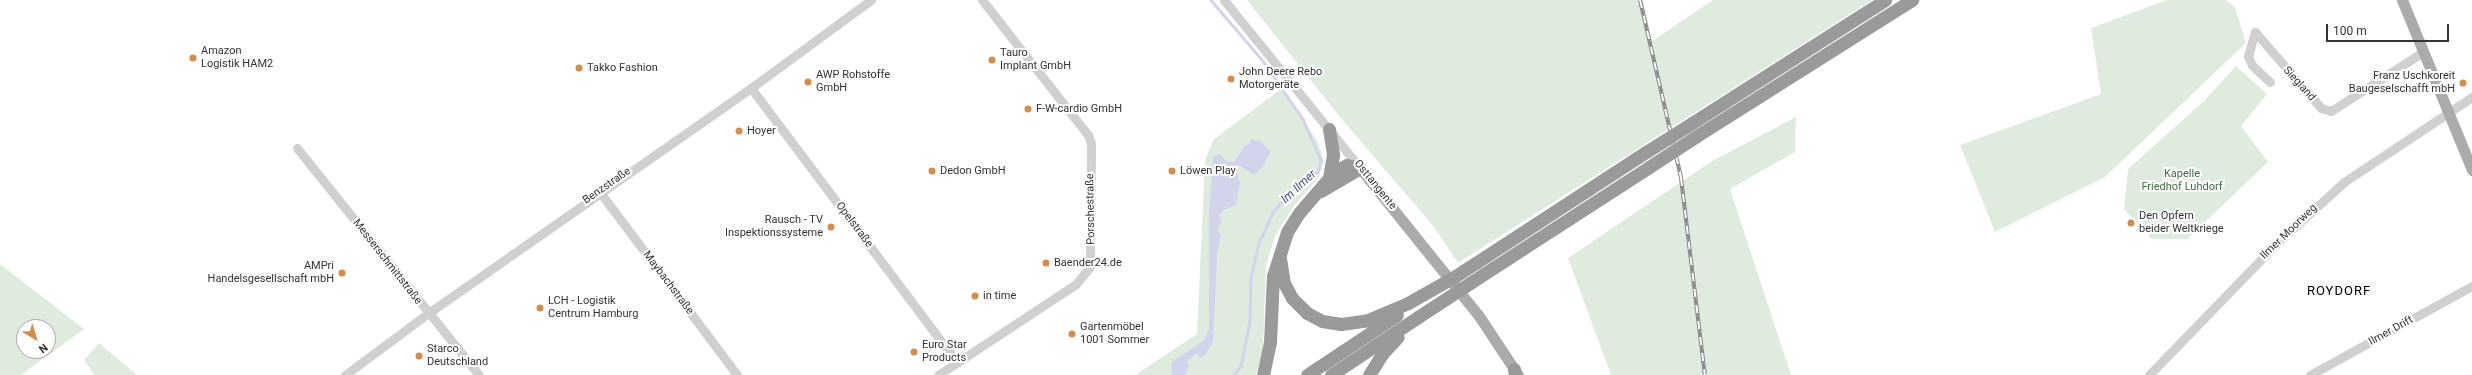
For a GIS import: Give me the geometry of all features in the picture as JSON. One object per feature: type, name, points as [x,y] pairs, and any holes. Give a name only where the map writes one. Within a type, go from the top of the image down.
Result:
[{"type":"highway","points":[[1307,375],[1409,305],[1885,0]]},
{"type":"highway","points":[[1331,375],[1695,137],[1912,0]]},
{"type":"highway","points":[[1329,129],[1332,155],[1329,177]]},
{"type":"highway","points":[[1263,375],[1270,342],[1272,282],[1280,253],[1294,220],[1329,177],[1343,166],[1360,168]]},
{"type":"highway","points":[[1316,194],[1360,168]]},
{"type":"highway","points":[[1280,253],[1282,273],[1292,298],[1307,313],[1322,321],[1342,324],[1357,323],[1409,305]]},
{"type":"highway","points":[[1370,375],[1382,354],[1418,317]]},
{"type":"main road","points":[[2402,0],[2472,170]]},
{"type":"main road","name":"Osttangente","points":[[1360,168],[1467,300],[1516,373]]},
{"type":"street","name":"Benzstraße","points":[[345,375],[427,314],[599,191],[751,88],[871,0]]},
{"type":"street","name":"Porschestraße","points":[[938,375],[1076,284],[1090,267],[1092,254],[1091,144],[1088,135],[982,0]]},
{"type":"street","name":"Osttangente","points":[[1224,0],[1360,168]]},
{"type":"street","name":"Siegland","points":[[2270,82],[2252,65],[2248,56],[2255,32],[2321,108],[2331,111],[2423,52]]},
{"type":"street","name":"Opelstraße","points":[[751,88],[957,362]]},
{"type":"street","name":"Ilmer Moorweg","points":[[2149,375],[2311,210],[2344,182],[2472,97]]},
{"type":"street","name":"Messerschmittstraße","points":[[297,148],[427,314],[479,375]]},
{"type":"street","name":"Maybachstraße","points":[[599,191],[738,375]]},
{"type":"street","name":"Ilmer Drift","points":[[2310,375],[2472,286]]},
{"type":"green space","points":[[1247,0],[1643,0],[1652,41],[1713,0],[1872,0],[1458,263],[1434,227],[1339,116]]},
{"type":"green space","points":[[2167,0],[2226,0],[2235,7],[2246,43],[2105,177],[1995,232],[1960,145],[2101,94],[2091,28]]},
{"type":"green space","name":"Kapelle Friedhof Luhdorf","points":[[2236,66],[2267,94],[2241,126],[2268,162],[2187,239],[2152,239],[2124,209],[2128,169],[2205,100]]},
{"type":"green space","points":[[1281,89],[1318,142],[1324,161],[1319,177],[1294,206],[1275,236],[1266,266],[1263,350],[1256,375],[1135,375],[1197,334],[1205,160],[1214,139]]},
{"type":"green space","points":[[1796,117],[1795,152],[1730,189],[1791,375],[1611,375],[1568,258],[1712,161]]},
{"type":"green space","points":[[0,264],[84,329],[56,349],[56,319],[16,319],[16,359],[43,359],[21,375],[0,375]]},
{"type":"green space","points":[[99,343],[137,375],[94,375],[84,360]]},
{"type":"water","points":[[1251,139],[1260,141],[1271,152],[1263,166],[1254,175],[1239,165],[1236,170],[1240,183],[1236,205],[1222,211],[1219,216],[1222,221],[1217,230],[1221,236],[1217,255],[1213,342],[1205,355],[1201,358],[1197,353],[1186,362],[1189,365],[1185,375],[1172,375],[1171,363],[1204,340],[1209,329],[1209,214],[1213,157],[1220,154],[1227,162],[1234,162],[1245,146],[1250,144]]},
{"type":"waterway","name":"Im Ilmer","points":[[1211,0],[1264,62],[1303,119],[1321,160],[1318,172],[1289,194],[1274,211],[1259,243],[1251,277],[1250,322],[1241,366],[1234,375]]},
{"type":"railway","points":[[1640,0],[1681,178],[1705,375]]},
{"type":"place","name":"Amazon Logistik HAM2","points":[[193,58]]},
{"type":"place","name":"Tauro Implant GmbH","points":[[992,60]]},
{"type":"place","name":"Takko Fashion","points":[[579,68]]},
{"type":"place","name":"John Deere Rebo Motorgeräte","points":[[1231,79]]},
{"type":"place","name":"AWP Rohstoffe GmbH","points":[[808,82]]},
{"type":"place","name":"Franz Uschkoreit Baugeselschafft mbH","points":[[2463,83]]},
{"type":"place","name":"F-W-cardio GmbH","points":[[1028,109]]},
{"type":"place","name":"Hoyer","points":[[739,131]]},
{"type":"place","name":"Dedon GmbH","points":[[932,171]]},
{"type":"place","name":"Löwen Play","points":[[1172,171]]},
{"type":"place","name":"Den Opfern beider Weltkriege","points":[[2131,223]]},
{"type":"place","name":"Rausch - TV Inspektionssysteme","points":[[831,227]]},
{"type":"place","name":"Baender24.de","points":[[1046,263]]},
{"type":"place","name":"AMPri Handelsgesellschaft mbH","points":[[342,273]]},
{"type":"place","name":"in time","points":[[975,296]]},
{"type":"place","name":"LCH - Logistik Centrum Hamburg","points":[[540,308]]},
{"type":"place","name":"Gartenmöbel 1001 Sommer","points":[[1072,334]]},
{"type":"place","name":"Euro Star Products","points":[[914,352]]},
{"type":"place","name":"Starco Deutschland","points":[[419,356]]},
{"type":"district","name":"ROYDORF","points":[[2339,291]]}]
